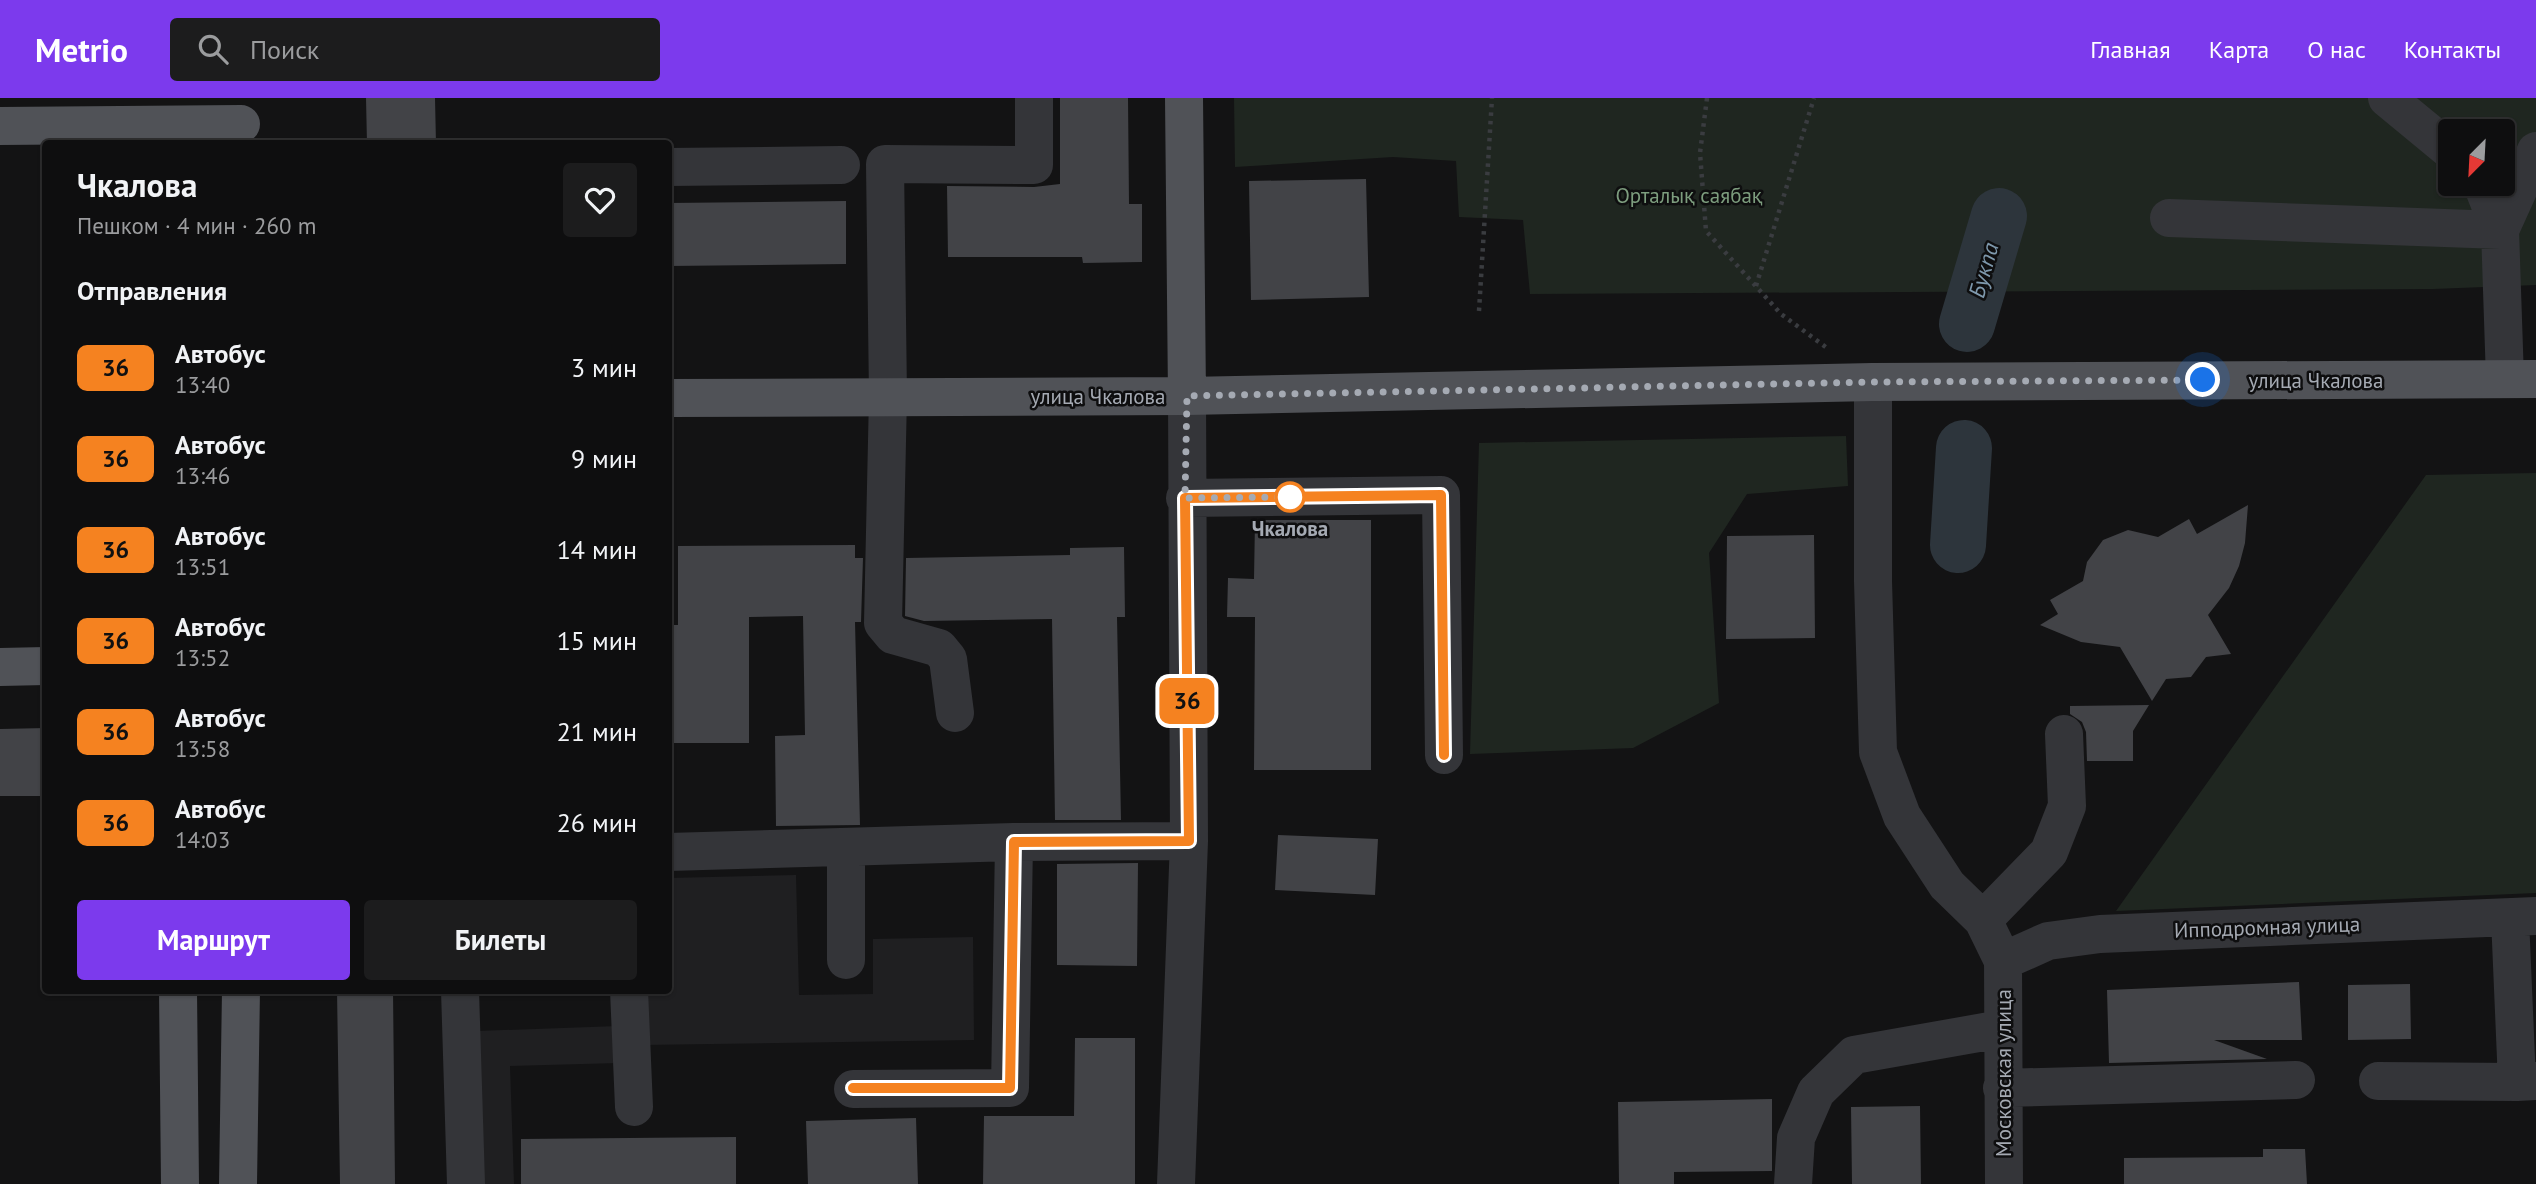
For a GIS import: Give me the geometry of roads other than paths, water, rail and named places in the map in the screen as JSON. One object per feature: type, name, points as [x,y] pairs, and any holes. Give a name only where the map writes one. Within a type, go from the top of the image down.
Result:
[{"type":"main road","points":[[1184,98],[1187,396]]},
{"type":"main road","points":[[0,126],[241,122]]},
{"type":"main road","name":"улица Чкалова","points":[[672,398],[1187,396],[1873,382],[2521,379]]},
{"type":"main road","points":[[0,667],[42,666]]},
{"type":"main road","points":[[178,994],[180,1184]]},
{"type":"main road","points":[[238,1184],[241,994]]},
{"type":"street","points":[[955,713],[948,659],[939,648],[893,635],[883,623],[888,396],[886,164],[1034,164],[1034,98]]},
{"type":"street","points":[[2387,98],[2438,140]]},
{"type":"street","points":[[2500,230],[2536,151]]},
{"type":"street","points":[[672,167],[841,165]]},
{"type":"street","points":[[2487,196],[2500,230],[2521,379]]},
{"type":"street","points":[[2169,218],[2500,230]]},
{"type":"street","points":[[1873,382],[1873,581],[1878,752],[1902,816],[1947,886],[1983,920],[2003,961]]},
{"type":"street","points":[[1176,1184],[1189,841],[1185,498],[1187,396]]},
{"type":"street","points":[[1185,498],[1441,495],[1444,755]]},
{"type":"street","points":[[1983,920],[2049,852],[2067,806],[2064,734]]},
{"type":"street","points":[[672,852],[1014,842],[1189,841]]},
{"type":"street","points":[[853,1088],[1010,1088],[1014,842]]},
{"type":"street","points":[[846,848],[846,960]]},
{"type":"street","points":[[2378,1081],[2526,1081],[2523,917]]},
{"type":"street","name":"Ипподромная улица","points":[[2003,961],[2048,941],[2100,934],[2523,917]]},
{"type":"street","name":"Московская улица","points":[[2003,961],[2001,1029],[2004,1184]]},
{"type":"street","points":[[460,994],[466,1184]]},
{"type":"street","points":[[629,994],[634,1107]]},
{"type":"street","points":[[1793,1184],[1796,1138],[1816,1092],[1854,1055],[2001,1029]]},
{"type":"street","points":[[2003,1088],[2297,1080]]},
{"type":"waterway","name":"Букпа","points":[[1967,324],[1999,216]]},
{"type":"waterway","name":"Букпа","points":[[1958,545],[1964,448]]},
{"type":"place","name":"Чкалова","points":[[1290,497]]},
{"type":"park label","name":"Орталық саябақ","points":[[1689,195]]}]
